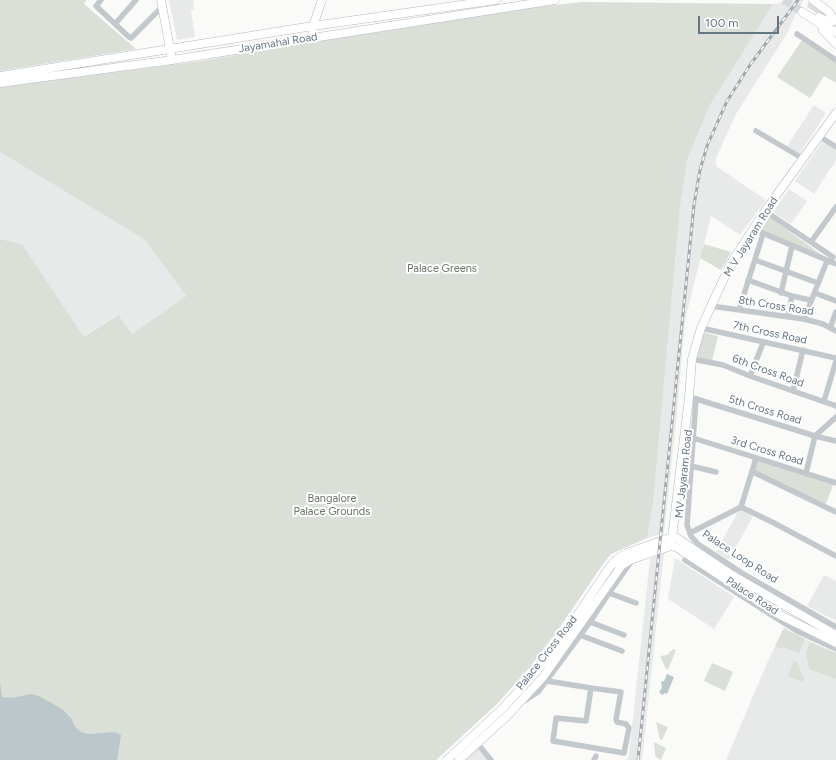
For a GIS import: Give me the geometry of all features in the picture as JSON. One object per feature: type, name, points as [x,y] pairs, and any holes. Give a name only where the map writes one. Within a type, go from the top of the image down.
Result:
[{"type":"street","points":[[101,0],[96,6],[129,37],[134,37],[164,2]]},
{"type":"street","points":[[115,24],[136,0]]},
{"type":"street","points":[[312,37],[313,26],[322,0]]},
{"type":"street","name":"Jayamahal Road","points":[[0,76],[313,26],[496,0]]},
{"type":"street","name":"Jayamahal Road","points":[[0,82],[175,60],[312,37],[555,0]]},
{"type":"street","points":[[813,0],[829,12],[835,20],[829,22],[803,10],[821,24],[836,32]]},
{"type":"street","points":[[164,2],[175,60]]},
{"type":"street","points":[[821,24],[823,30],[836,44]]},
{"type":"street","points":[[797,34],[836,60]]},
{"type":"street","name":"M V Jayaram Road","points":[[691,400],[692,359],[700,328],[712,306],[731,263],[752,229],[836,113]]},
{"type":"street","points":[[756,131],[802,158]]},
{"type":"street","points":[[819,136],[836,147]]},
{"type":"street","points":[[811,242],[836,207]]},
{"type":"street","points":[[765,211],[811,242],[833,259]]},
{"type":"street","points":[[752,229],[792,246],[833,259]]},
{"type":"street","points":[[738,310],[763,234]]},
{"type":"street","points":[[781,293],[792,246]]},
{"type":"street","points":[[804,319],[810,300],[818,283],[833,259]]},
{"type":"street","points":[[755,260],[818,283]]},
{"type":"street","points":[[748,280],[781,293],[810,300]]},
{"type":"street","points":[[814,293],[836,301]]},
{"type":"street","points":[[788,317],[792,296]]},
{"type":"street","name":"8th Cross Road","points":[[712,306],[804,319],[823,324],[836,331]]},
{"type":"street","points":[[830,328],[836,312]]},
{"type":"street","name":"7th Cross Road","points":[[700,328],[836,358]]},
{"type":"street","points":[[750,376],[763,343]]},
{"type":"street","points":[[793,391],[803,350]]},
{"type":"street","name":"6th Cross Road","points":[[692,359],[723,365],[836,406]]},
{"type":"street","points":[[824,401],[835,370],[836,361]]},
{"type":"street","name":"5th Cross Road","points":[[691,400],[836,441]]},
{"type":"street","name":"Palace Loop Road","points":[[691,400],[693,438],[687,525],[690,534],[698,544],[745,576],[836,627]]},
{"type":"street","name":"MV Jayaram Road","points":[[674,546],[691,400]]},
{"type":"street","points":[[806,473],[815,436],[836,417]]},
{"type":"street","name":"3rd Cross Road","points":[[693,438],[836,483]]},
{"type":"street","points":[[690,534],[741,507],[753,472],[756,458]]},
{"type":"street","points":[[691,466],[716,472]]},
{"type":"street","points":[[753,472],[836,512]]},
{"type":"street","points":[[741,507],[836,556]]},
{"type":"street","points":[[643,553],[674,537]]},
{"type":"street","name":"Palace Road","points":[[674,537],[732,575],[836,635]]},
{"type":"street","points":[[643,553],[674,546]]},
{"type":"street","name":"Palace Road","points":[[674,546],[780,615],[836,643]]},
{"type":"street","name":"Palace Cross Road","points":[[460,760],[477,744],[505,712],[562,638],[609,568],[617,559],[627,553],[643,553]]},
{"type":"street","name":"Palace Cross Road","points":[[447,760],[505,712],[518,704],[543,677],[619,569],[630,560],[643,553]]},
{"type":"street","points":[[684,560],[797,631],[836,648]]},
{"type":"street","points":[[518,704],[538,692],[590,622],[609,592],[631,562]]},
{"type":"street","points":[[609,592],[636,603]]},
{"type":"street","points":[[590,622],[624,635]]},
{"type":"street","points":[[580,635],[622,651]]},
{"type":"street","points":[[546,681],[621,692],[616,719],[617,722],[626,724],[628,728],[624,753],[553,741],[556,718],[586,721],[591,688]]},
{"type":"street","points":[[477,744],[491,760]]},
{"type":"shaded area","points":[[169,0],[193,0],[194,10],[191,11],[195,37],[177,40]]},
{"type":"shaded area","points":[[783,0],[804,0],[796,13],[788,32],[736,114],[716,158],[716,166],[766,200],[740,235],[711,216],[685,320],[664,533],[647,538],[653,504],[680,208],[687,160],[710,105],[773,4],[780,3]]},
{"type":"shaded area","points":[[814,105],[826,113],[800,154],[787,146]]},
{"type":"shaded area","points":[[824,139],[836,148],[836,160],[814,194],[795,181]]},
{"type":"shaded area","points":[[0,152],[145,240],[186,296],[132,335],[117,315],[84,337],[22,244],[0,239]]},
{"type":"shaded area","points":[[789,189],[807,201],[791,224],[773,212]]},
{"type":"shaded area","points":[[740,508],[753,516],[729,560],[716,552]]},
{"type":"shaded area","points":[[664,553],[642,760],[627,760],[629,755],[650,559]]},
{"type":"shaded area","points":[[675,558],[734,597],[714,629],[668,599]]},
{"type":"shaded area","points":[[824,575],[836,581],[836,621],[807,606]]},
{"type":"shaded area","points":[[784,628],[836,653],[836,760],[726,760],[767,663]]},
{"type":"shaded area","points":[[667,674],[674,677],[667,694],[665,693],[662,695],[659,692],[662,688],[661,682],[664,681]]},
{"type":"shaded area","points":[[0,682],[2,697],[12,698],[31,694],[41,697],[62,709],[71,718],[75,727],[81,732],[89,734],[115,732],[121,735],[117,760],[0,760]]},
{"type":"shaded area","points":[[481,744],[494,760],[464,760]]},
{"type":"green space","points":[[0,0],[86,0],[84,4],[136,49],[0,71]]},
{"type":"green space","name":"Bangalore Palace Grounds","points":[[582,2],[773,4],[710,105],[687,160],[680,208],[653,504],[647,538],[611,554],[530,667],[497,704],[436,760],[0,760],[0,239],[22,244],[84,337],[118,315],[132,334],[186,296],[145,240],[0,152],[0,87],[201,61],[362,33],[373,33],[524,8]]},
{"type":"green space","points":[[809,2],[828,15],[827,20],[807,7]]},
{"type":"green space","points":[[802,40],[836,62],[836,83],[824,76],[810,98],[777,77]]},
{"type":"green space","points":[[769,216],[823,256],[761,230]]},
{"type":"green space","points":[[704,244],[731,252],[721,270],[700,258]]},
{"type":"green space","points":[[702,332],[718,336],[712,361],[696,357]]},
{"type":"green space","points":[[757,459],[834,483],[825,506],[754,472]]},
{"type":"green space","points":[[784,628],[805,639],[799,653],[783,647],[782,649],[775,646]]},
{"type":"green space","points":[[810,642],[836,653],[836,679],[809,669],[806,653]]},
{"type":"green space","points":[[673,649],[676,650],[668,670],[666,669],[660,656],[667,655]]},
{"type":"green space","points":[[794,661],[797,662],[804,679],[803,682],[788,676]]},
{"type":"green space","points":[[712,663],[733,672],[725,691],[704,681]]},
{"type":"green space","points":[[656,722],[668,727],[662,740],[660,739]]},
{"type":"green space","points":[[654,742],[666,748],[661,760],[655,755]]},
{"type":"tunnel","points":[[784,0],[802,12]]},
{"type":"railway","points":[[638,760],[694,205],[700,170],[707,146],[727,101],[750,65],[798,0]]},
{"type":"park label","name":"Palace Greens","points":[[442,269]]}]
